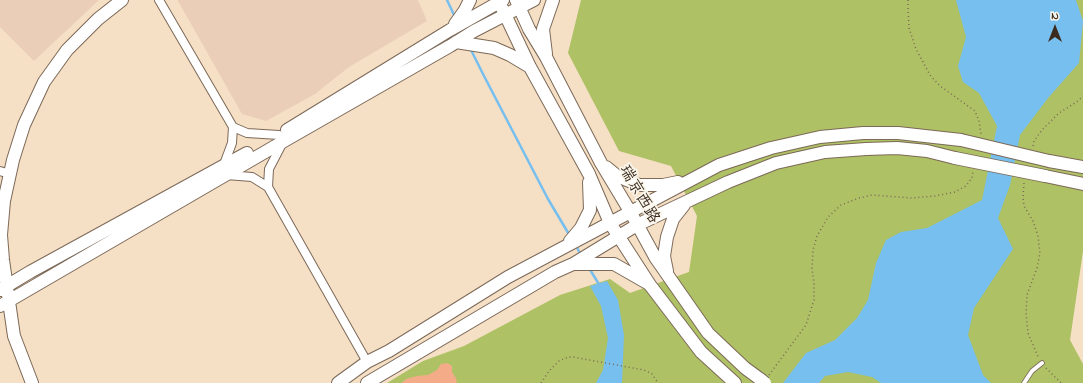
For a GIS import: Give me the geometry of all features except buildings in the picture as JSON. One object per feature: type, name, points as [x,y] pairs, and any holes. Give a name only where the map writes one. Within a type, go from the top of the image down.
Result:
[{"type":"street","points":[[32,383],[14,336],[4,304],[1,235],[2,200],[5,173],[13,160],[24,125],[44,82],[67,50],[98,19],[122,0]]},
{"type":"street","points":[[159,0],[233,127],[232,143],[224,171]]},
{"type":"street","points":[[4,304],[224,171],[505,15],[518,4],[534,0]]},
{"type":"street","points":[[546,57],[543,29],[553,0]]},
{"type":"street","points":[[268,187],[269,169],[282,138],[448,31],[468,10],[500,1]]},
{"type":"street","name":"瑞京西路","points":[[500,1],[505,15],[530,67],[589,174],[610,223],[650,284],[701,352],[735,383]]},
{"type":"street","name":"瑞京西路","points":[[518,4],[529,29],[546,57],[601,163],[655,257],[708,333],[745,368],[764,380]]},
{"type":"street","points":[[453,44],[494,48],[510,55],[530,67]]},
{"type":"street","points":[[233,127],[247,133],[282,138]]},
{"type":"street","points":[[338,383],[367,362],[388,351],[508,277],[719,165],[771,148],[820,137],[863,133],[898,133],[961,140],[1049,161],[1083,167]]},
{"type":"street","points":[[367,383],[619,236],[728,182],[776,163],[825,152],[866,148],[897,148],[927,151],[1083,184]]},
{"type":"street","points":[[601,163],[617,176],[639,185],[663,185],[688,181]]},
{"type":"street","points":[[719,165],[714,172],[715,179],[720,183],[728,182]]},
{"type":"street","points":[[3,288],[224,171],[252,177],[268,187],[367,362]]},
{"type":"street","points":[[564,247],[581,228],[590,210],[589,174]]},
{"type":"street","points":[[667,274],[664,256],[667,236],[673,219],[686,202]]},
{"type":"street","points":[[573,264],[614,264],[650,284]]},
{"type":"street","points":[[508,277],[519,282],[521,288],[517,295]]},
{"type":"lane","points":[[1024,383],[1032,371],[1042,363]]},
{"type":"path","points":[[908,0],[910,28],[916,49],[930,75],[940,86],[975,111],[981,134]]},
{"type":"path","points":[[1032,148],[1034,141],[1042,130],[1059,113],[1083,96]]},
{"type":"path","points":[[764,380],[806,326],[814,300],[812,268],[813,250],[817,236],[828,217],[841,205],[872,195],[912,198],[955,192],[966,186],[972,178],[973,170]]},
{"type":"path","points":[[1025,182],[1023,188],[1024,206],[1033,221],[1038,236],[1040,253],[1037,268],[1027,295],[1026,313],[1028,333],[1042,363],[1061,383]]},
{"type":"path","points":[[541,383],[549,371],[559,361],[568,357],[644,370],[652,374],[658,383]]},
{"type":"shaded area","points":[[0,0],[99,0],[34,61],[0,27]]},
{"type":"shaded area","points":[[178,0],[418,0],[427,21],[349,67],[315,94],[266,121],[242,114]]},
{"type":"green space","points":[[581,0],[1083,0],[1083,251],[1070,340],[1083,364],[1083,383],[387,383],[423,361],[464,346],[560,295],[610,279],[630,293],[689,272],[697,216],[671,166],[619,151],[568,53]]},
{"type":"water","points":[[956,0],[1076,0],[1083,21],[1079,63],[1048,98],[1020,135],[1010,185],[998,218],[1013,249],[974,308],[968,335],[983,375],[991,383],[881,383],[872,377],[848,372],[825,376],[819,383],[783,383],[806,353],[835,340],[857,318],[868,300],[876,263],[886,240],[901,232],[927,228],[982,200],[997,126],[979,93],[963,82],[958,66],[966,37]]},
{"type":"water","points":[[607,281],[618,300],[624,335],[622,383],[596,383],[603,370],[608,338],[601,306],[590,286]]},
{"type":"waterway","points":[[447,0],[455,17]]},
{"type":"waterway","points":[[470,48],[548,199],[570,236]]},
{"type":"waterway","points":[[576,246],[581,255]]},
{"type":"waterway","points":[[589,268],[600,286]]}]
